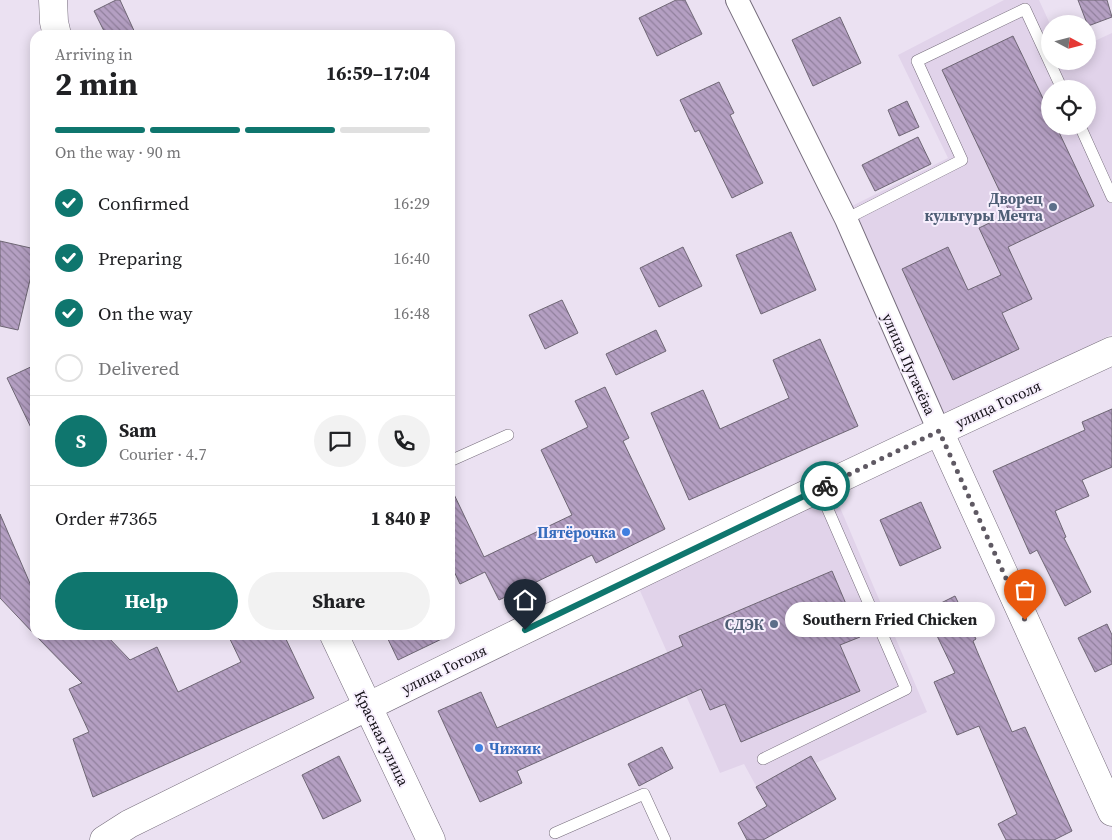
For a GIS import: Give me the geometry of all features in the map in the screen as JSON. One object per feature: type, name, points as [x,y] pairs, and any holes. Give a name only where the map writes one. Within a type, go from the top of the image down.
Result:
[{"type":"street","points":[[53,0],[56,30]]},
{"type":"street","name":"улица Пугачёва","points":[[737,0],[846,219],[939,431],[1112,812]]},
{"type":"street","name":"улица Гоголя","points":[[104,840],[129,824],[368,706],[939,431],[1112,351]]},
{"type":"street","name":"Красная улица","points":[[336,640],[431,840]]},
{"type":"lane","points":[[846,219],[962,160],[917,61],[1025,9],[1058,80]]},
{"type":"lane","points":[[1084,135],[1112,197]]},
{"type":"lane","points":[[455,460],[508,435]]},
{"type":"lane","points":[[763,759],[906,689],[819,489]]},
{"type":"lane","points":[[555,833],[644,794],[665,840]]},
{"type":"shaded area","points":[[1004,0],[1039,0],[1046,15],[1041,15],[1041,70],[1096,70],[1096,40],[1112,33],[1112,334],[944,420],[846,209],[948,158],[898,55]]},
{"type":"shaded area","points":[[833,491],[927,712],[816,763],[836,799],[763,840],[747,840],[738,823],[767,806],[744,764],[720,773],[634,577]]},
{"type":"building","points":[[116,0],[120,0],[134,30],[104,30],[94,11]]},
{"type":"building","points":[[676,0],[685,0],[702,34],[657,56],[639,18]]},
{"type":"building","points":[[1078,0],[1107,0],[1112,17],[1096,23],[1096,15],[1084,15]]},
{"type":"building","points":[[840,17],[861,63],[813,86],[792,40]]},
{"type":"building","points":[[1013,36],[1041,94],[1041,135],[1060,135],[1094,206],[1008,247],[1032,299],[1002,313],[1019,349],[953,380],[902,269],[948,247],[968,290],[1001,275],[979,228],[1010,213],[942,70]]},
{"type":"building","points":[[719,82],[734,113],[730,115],[763,183],[732,198],[699,130],[695,132],[680,100]]},
{"type":"building","points":[[907,101],[919,127],[899,136],[888,110]]},
{"type":"building","points":[[918,137],[931,164],[875,191],[862,165]]},
{"type":"building","points":[[791,232],[816,290],[761,314],[736,255]]},
{"type":"building","points":[[0,241],[30,248],[30,280],[18,330],[0,326]]},
{"type":"building","points":[[683,247],[702,286],[659,307],[640,268]]},
{"type":"building","points":[[562,300],[578,333],[545,349],[529,315]]},
{"type":"building","points":[[656,330],[666,351],[616,375],[606,354]]},
{"type":"building","points":[[820,339],[858,426],[689,500],[651,413],[703,390],[720,429],[789,398],[773,360]]},
{"type":"building","points":[[30,367],[30,426],[7,378]]},
{"type":"building","points":[[605,387],[629,438],[623,441],[665,529],[596,563],[592,555],[499,600],[485,572],[460,584],[455,574],[455,496],[484,557],[572,515],[541,450],[588,427],[575,401]]},
{"type":"building","points":[[1112,409],[1112,467],[1082,480],[1089,496],[1055,511],[1066,537],[1064,538],[1091,592],[1065,606],[1037,550],[1030,554],[993,471],[1085,430],[1082,422]]},
{"type":"building","points":[[921,502],[941,548],[900,566],[880,520]]},
{"type":"building","points":[[0,514],[30,583],[30,630],[0,598]]},
{"type":"building","points":[[832,571],[860,637],[840,645],[860,691],[741,742],[725,704],[710,710],[701,689],[517,771],[522,783],[480,802],[438,711],[481,692],[497,728],[683,646],[679,636]]},
{"type":"building","points":[[955,596],[976,639],[973,641],[1012,732],[1025,727],[1072,831],[1054,840],[1006,840],[998,824],[1017,814],[979,726],[957,735],[934,682],[955,673],[925,611]]},
{"type":"building","points":[[1107,624],[1112,635],[1112,664],[1095,672],[1078,638]]},
{"type":"building","points":[[40,640],[111,640],[130,660],[157,647],[178,692],[241,662],[230,640],[286,640],[314,698],[93,797],[73,739],[89,732],[69,689],[82,683]]},
{"type":"building","points":[[388,640],[440,640],[398,660]]},
{"type":"building","points":[[662,747],[673,768],[639,786],[628,764]]},
{"type":"building","points":[[339,756],[361,801],[323,819],[302,775]]},
{"type":"building","points":[[811,756],[836,799],[763,840],[747,840],[738,823],[767,806],[756,787]]},
{"type":"way so far","points":[[825,486],[939,431],[1025,620]]},
{"type":"place","name":"Дворец культуры Мечта","points":[[1053,207]]},
{"type":"place","name":"Пятёрочка","points":[[626,532]]},
{"type":"place","name":"Southern Fried Chicken","points":[[1025,620]]},
{"type":"place","name":"СДЭК","points":[[774,624]]},
{"type":"place","name":"Чижик","points":[[479,748]]},
{"type":"route","points":[[525,630],[825,486]]}]
